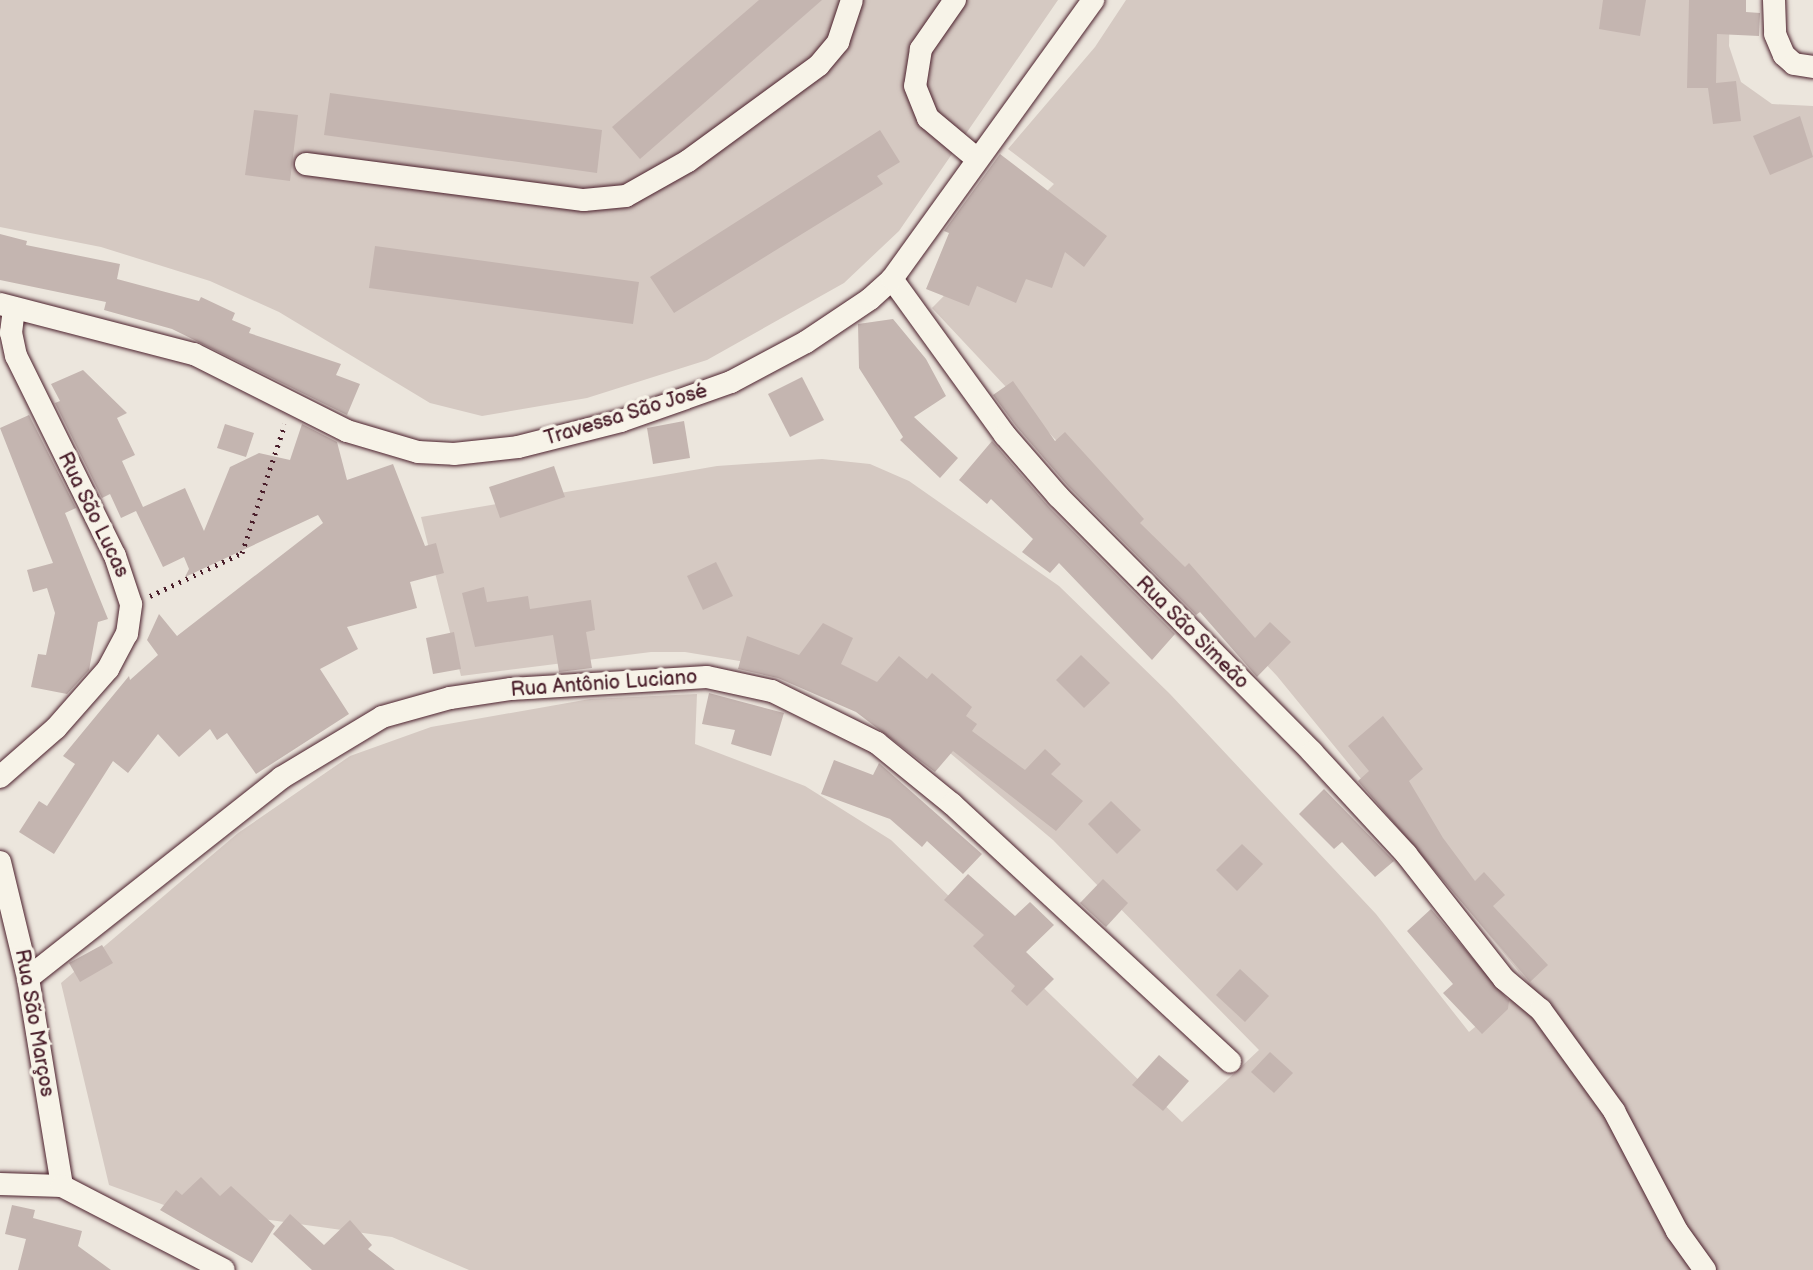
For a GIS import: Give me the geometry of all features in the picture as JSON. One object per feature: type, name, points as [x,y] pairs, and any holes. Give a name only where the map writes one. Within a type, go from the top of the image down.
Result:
[{"type":"street","points":[[306,164],[584,200],[626,196],[688,161],[819,65],[838,42],[852,0]]},
{"type":"street","points":[[955,0],[921,49],[915,86],[928,118],[977,159]]},
{"type":"street","points":[[1774,0],[1775,34],[1784,55],[1794,64],[1813,67]]},
{"type":"street","name":"Travessa São José","points":[[7,306],[121,331],[194,354],[347,431],[418,452],[473,453],[549,440],[731,382],[830,327],[892,279],[1093,1]]},
{"type":"street","name":"Rua São Simeão","points":[[892,279],[1005,435],[1091,532],[1406,854],[1504,979],[1541,1010],[1586,1068],[1642,1160],[1677,1231],[1705,1270]]},
{"type":"street","name":"Rua São Lucas","points":[[0,777],[64,720],[108,669],[127,634],[131,604],[115,556],[16,356],[7,306]]},
{"type":"street","name":"Rua Antônio Luciano","points":[[28,978],[281,778],[382,717],[450,698],[511,689],[707,677],[772,691],[877,743],[952,804],[1230,1061]]},
{"type":"street","name":"Rua São Marços","points":[[0,862],[28,978],[62,1186]]},
{"type":"street","points":[[0,1184],[62,1186],[224,1270]]},
{"type":"path","points":[[131,604],[242,553],[292,404]]},
{"type":"shaded area","points":[[0,0],[1058,0],[899,231],[844,283],[707,360],[587,398],[482,416],[430,403],[279,312],[210,281],[101,247],[0,227]]},
{"type":"shaded area","points":[[1126,0],[1730,0],[1729,46],[1741,82],[1772,104],[1813,106],[1813,1270],[469,1270],[392,1237],[164,1205],[109,1185],[61,983],[238,833],[350,756],[431,727],[590,699],[697,694],[695,744],[805,786],[891,840],[1182,1122],[1259,1050],[1053,840],[950,753],[770,666],[685,652],[651,652],[461,676],[421,517],[717,466],[822,459],[870,464],[909,481],[1059,586],[1170,694],[1376,914],[1469,1032],[1528,983],[1277,676],[932,308],[1054,184],[1008,149],[1095,47]]},
{"type":"building","points":[[759,0],[822,0],[640,159],[612,127]]},
{"type":"building","points":[[1603,0],[1646,0],[1640,36],[1599,29]]},
{"type":"building","points":[[1689,0],[1746,0],[1746,12],[1760,13],[1759,36],[1717,34],[1716,83],[1736,81],[1741,121],[1713,124],[1708,88],[1687,88]]},
{"type":"building","points":[[330,93],[602,130],[597,173],[324,135]]},
{"type":"building","points":[[254,110],[298,115],[290,181],[245,175]]},
{"type":"building","points":[[1800,116],[1813,157],[1770,175],[1753,136]]},
{"type":"building","points":[[880,130],[900,162],[877,176],[883,184],[674,313],[650,277]]},
{"type":"building","points":[[1000,154],[1107,236],[1084,267],[1065,252],[1052,288],[1026,279],[1016,303],[977,286],[969,306],[926,289],[949,233],[944,231]]},
{"type":"building","points":[[0,234],[27,241],[26,245],[120,264],[117,279],[199,301],[201,297],[235,313],[232,320],[251,328],[249,333],[341,364],[336,375],[360,384],[347,415],[172,329],[104,310],[106,302],[0,280]]},
{"type":"building","points":[[375,246],[639,282],[633,324],[369,288]]},
{"type":"building","points":[[893,319],[926,359],[946,396],[914,417],[958,458],[940,478],[900,440],[903,437],[859,368],[858,324]]},
{"type":"building","points":[[83,370],[127,413],[117,418],[135,455],[122,461],[143,507],[185,488],[204,531],[230,467],[259,453],[290,460],[302,424],[337,442],[347,480],[393,464],[425,546],[436,543],[444,573],[410,582],[417,608],[347,627],[358,649],[320,669],[349,714],[256,774],[227,733],[217,740],[210,729],[179,757],[158,734],[128,773],[113,761],[54,854],[19,832],[39,801],[47,806],[75,764],[63,756],[129,676],[130,680],[158,655],[147,640],[159,614],[177,636],[323,523],[318,515],[185,577],[189,569],[184,557],[163,567],[136,511],[121,518],[110,494],[102,498],[55,403],[60,401],[51,384]]},
{"type":"building","points":[[802,377],[824,420],[790,437],[768,394]]},
{"type":"building","points":[[1013,381],[1055,441],[1065,432],[1144,519],[1140,523],[1185,567],[1189,563],[1255,638],[1270,622],[1291,642],[1257,677],[1200,612],[1196,615],[1068,486],[1016,426],[993,395]]},
{"type":"building","points":[[29,415],[76,508],[65,513],[108,619],[98,622],[89,670],[67,694],[31,687],[38,654],[46,655],[55,613],[47,588],[33,592],[27,570],[53,563],[0,428]]},
{"type":"building","points":[[684,421],[690,458],[653,464],[647,428]]},
{"type":"building","points":[[225,424],[254,433],[246,457],[217,448]]},
{"type":"building","points":[[992,441],[1048,506],[1175,634],[1152,660],[1059,563],[1050,573],[1022,552],[1033,539],[991,499],[987,504],[959,480]]},
{"type":"building","points":[[554,466],[565,497],[500,518],[489,487]]},
{"type":"building","points":[[716,562],[733,596],[703,610],[687,576]]},
{"type":"building","points":[[484,587],[487,602],[528,596],[530,609],[591,600],[595,630],[586,632],[592,668],[559,672],[553,635],[475,647],[462,593]]},
{"type":"building","points":[[823,623],[853,638],[841,664],[877,682],[899,656],[927,679],[932,673],[972,707],[966,716],[977,724],[972,731],[1025,770],[1045,749],[1061,764],[1051,774],[1083,801],[1056,831],[953,751],[935,772],[856,712],[778,678],[738,669],[747,636],[799,655]]},
{"type":"building","points":[[454,632],[461,669],[433,674],[426,638]]},
{"type":"building","points":[[1081,655],[1110,683],[1084,708],[1056,680]]},
{"type":"building","points":[[709,693],[784,713],[771,756],[731,744],[735,730],[702,724]]},
{"type":"building","points":[[1383,716],[1423,769],[1409,781],[1443,838],[1475,881],[1484,872],[1505,895],[1493,906],[1548,965],[1530,982],[1358,781],[1369,771],[1348,746]]},
{"type":"building","points":[[834,760],[873,775],[879,763],[982,854],[963,874],[927,841],[922,847],[890,819],[821,794]]},
{"type":"building","points":[[1324,789],[1394,861],[1375,877],[1342,842],[1334,849],[1299,814]]},
{"type":"building","points":[[1111,801],[1141,830],[1117,854],[1088,824]]},
{"type":"building","points":[[1242,844],[1263,864],[1237,891],[1216,870]]},
{"type":"building","points":[[968,874],[1015,916],[1030,902],[1054,925],[1026,952],[1054,979],[1027,1006],[1011,991],[1015,986],[973,946],[984,935],[944,900]]},
{"type":"building","points":[[1103,879],[1128,903],[1106,927],[1080,903]]},
{"type":"building","points":[[1431,909],[1509,1001],[1508,1009],[1482,1034],[1443,993],[1453,984],[1407,931]]},
{"type":"building","points":[[102,945],[113,963],[80,982],[69,963]]},
{"type":"building","points":[[1240,969],[1269,996],[1245,1022],[1216,995]]},
{"type":"building","points":[[1270,1052],[1293,1073],[1274,1093],[1251,1072]]},
{"type":"building","points":[[1159,1055],[1189,1081],[1163,1111],[1132,1085]]},
{"type":"building","points":[[201,1177],[220,1196],[231,1186],[275,1226],[252,1263],[160,1210],[176,1190],[182,1195]]},
{"type":"building","points":[[12,1205],[35,1210],[33,1218],[82,1231],[78,1246],[111,1270],[18,1270],[26,1239],[5,1234]]},
{"type":"building","points":[[290,1214],[324,1245],[350,1220],[372,1245],[368,1249],[395,1270],[312,1270],[273,1234]]}]
